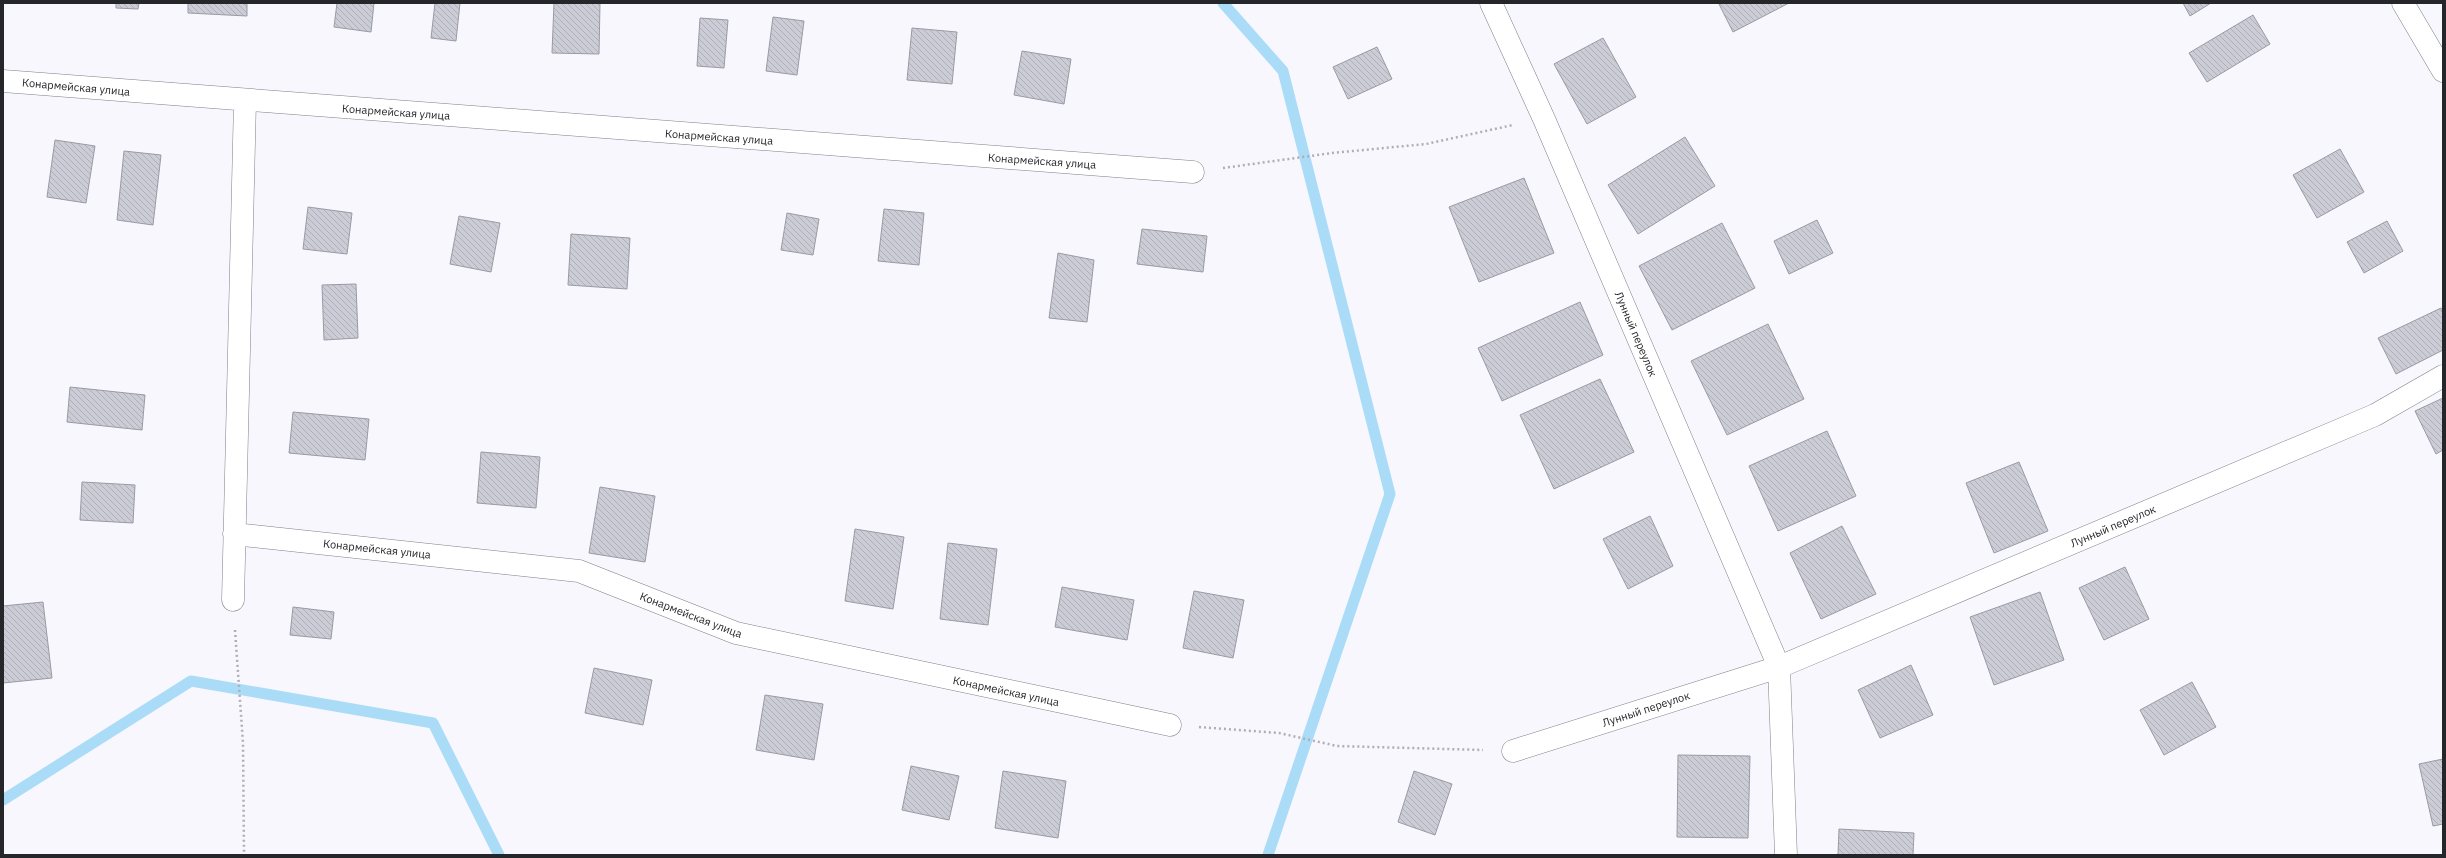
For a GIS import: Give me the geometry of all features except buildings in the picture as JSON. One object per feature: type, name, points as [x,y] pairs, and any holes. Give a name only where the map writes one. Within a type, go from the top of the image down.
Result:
[{"type":"street","name":"Лунный переулок","points":[[1491,3],[1544,119],[1779,667],[1786,855]]},
{"type":"street","points":[[2403,3],[2443,71]]},
{"type":"street","name":"Конармейская улица","points":[[3,81],[245,101],[1193,172]]},
{"type":"street","points":[[233,600],[245,101]]},
{"type":"street","name":"Лунный переулок","points":[[1513,752],[1779,667],[2375,415],[2443,376]]},
{"type":"street","name":"Конармейская улица","points":[[234,534],[579,572],[736,633],[1170,725]]},
{"type":"path","points":[[1193,172],[1332,153],[1426,144],[1544,119]]},
{"type":"path","points":[[238,655],[243,743],[244,855]]},
{"type":"path","points":[[1170,725],[1280,733],[1337,746],[1513,752]]},
{"type":"waterway","points":[[1223,3],[1283,71],[1390,494],[1268,855]]},
{"type":"waterway","points":[[3,800],[191,681],[433,723],[499,855]]}]
